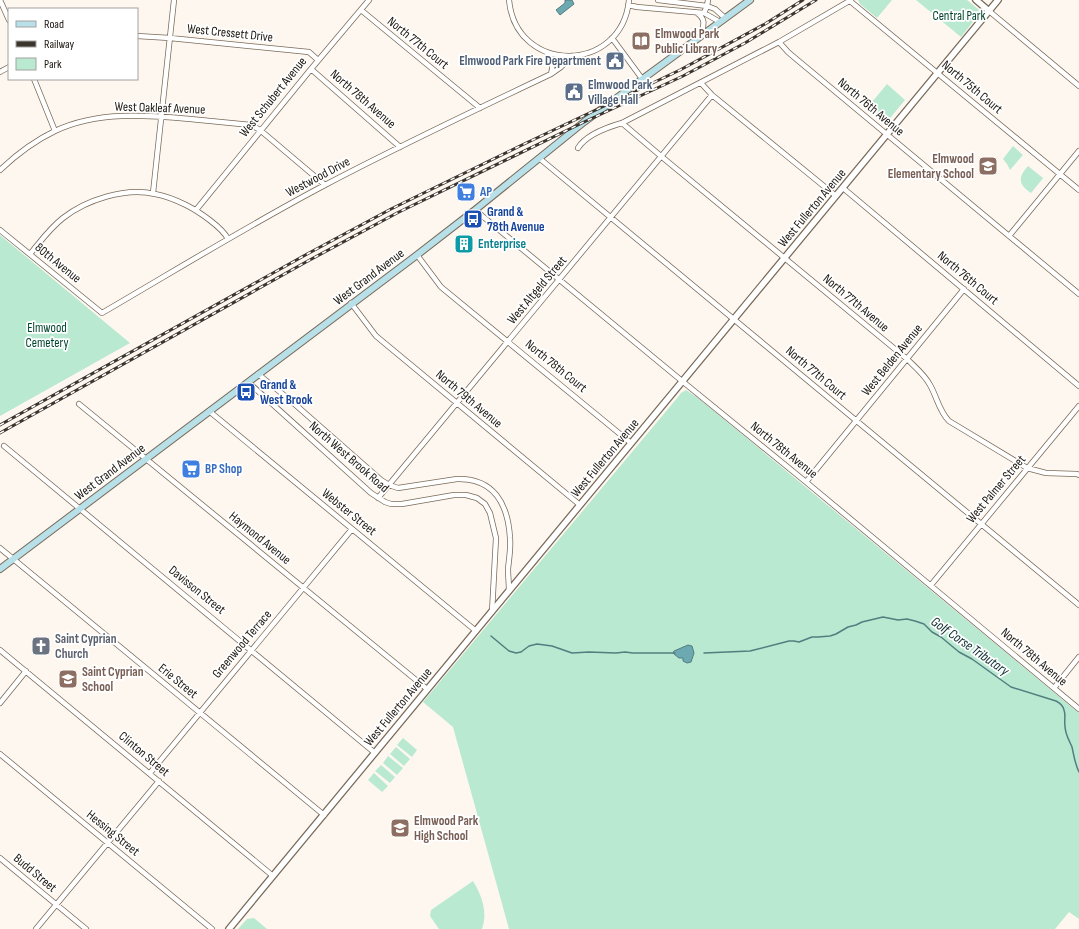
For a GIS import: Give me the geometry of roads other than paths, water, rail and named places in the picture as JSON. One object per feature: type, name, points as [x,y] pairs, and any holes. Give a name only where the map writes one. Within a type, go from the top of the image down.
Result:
[{"type":"main road","name":"West Grand Avenue","points":[[0,569],[417,255],[584,122],[750,0]]},
{"type":"street","points":[[0,0],[8,18]]},
{"type":"street","points":[[153,193],[174,0]]},
{"type":"street","name":"West Schubert Avenue","points":[[196,210],[260,130],[369,0]]},
{"type":"street","points":[[509,0],[510,9],[522,33],[533,44],[547,53],[552,60],[551,74]]},
{"type":"street","points":[[658,0],[707,6],[715,9],[722,20]]},
{"type":"street","points":[[704,13],[708,0]]},
{"type":"street","points":[[578,148],[585,140],[600,131],[622,123],[780,42],[850,0]]},
{"type":"street","name":"North 75th Court","points":[[850,0],[1079,190]]},
{"type":"street","points":[[976,0],[1079,86]]},
{"type":"street","name":"West Fullerton Avenue","points":[[229,929],[998,0]]},
{"type":"street","points":[[547,53],[572,56],[593,51],[603,45],[612,38],[618,30],[624,19],[629,2],[637,8],[704,13],[722,20]]},
{"type":"street","name":"North 77th Court","points":[[360,10],[480,108]]},
{"type":"street","points":[[695,13],[703,20],[701,36]]},
{"type":"street","name":"West Cressett Drive","points":[[138,36],[309,52],[318,60]]},
{"type":"street","points":[[612,38],[642,80]]},
{"type":"street","name":"North 76th Avenue","points":[[780,42],[795,58],[1079,294]]},
{"type":"street","name":"Westwood Drive","points":[[102,313],[228,239],[325,185],[551,74],[572,56]]},
{"type":"street","name":"North 78th Avenue","points":[[311,69],[400,147]]},
{"type":"street","points":[[34,80],[55,131]]},
{"type":"street","points":[[701,83],[712,95],[836,196]]},
{"type":"street","name":"West Altgeld Street","points":[[378,498],[712,95]]},
{"type":"street","name":"West Oakleaf Avenue","points":[[0,170],[22,151],[55,131],[87,121],[109,117],[162,116],[251,125],[260,130]]},
{"type":"street","name":"North 77th Avenue","points":[[622,123],[907,359],[919,370],[930,384],[936,401],[950,421],[1027,468],[1046,473],[1079,475]]},
{"type":"street","points":[[260,130],[325,185]]},
{"type":"street","points":[[1009,236],[1079,151]]},
{"type":"street","name":"North 77th Court","points":[[539,158],[1079,606]]},
{"type":"street","name":"North 76th Court","points":[[843,188],[1079,386]]},
{"type":"street","points":[[30,254],[57,223],[72,211],[83,205],[117,194],[153,193],[174,199],[196,210],[225,234],[228,239]]},
{"type":"street","name":"North 78th Avenue","points":[[475,210],[1079,709]]},
{"type":"street","name":"80th Avenue","points":[[0,230],[102,313]]},
{"type":"street","name":"North 78th Court","points":[[417,255],[442,287],[631,443]]},
{"type":"street","name":"West Belden Avenue","points":[[806,482],[964,289]]},
{"type":"street","name":"North 79th Avenue","points":[[352,303],[376,336],[580,505]]},
{"type":"street","points":[[258,374],[381,480],[389,485],[398,488],[467,478],[484,484],[497,494],[503,505],[510,528],[511,540],[508,569],[509,591]]},
{"type":"street","name":"North West Brook Road","points":[[248,382],[384,502],[391,504],[402,504],[454,495],[466,495],[476,498],[485,504],[490,513],[496,538],[492,612]]},
{"type":"street","name":"Haymond Avenue","points":[[79,404],[427,690]]},
{"type":"street","name":"West Palmer Street","points":[[930,585],[1079,406]]},
{"type":"street","name":"Webster Street","points":[[209,411],[476,631]]},
{"type":"street","name":"Davisson Street","points":[[4,446],[375,753]]},
{"type":"street","name":"Greenwood Terrace","points":[[150,773],[352,529]]},
{"type":"street","name":"Erie Street","points":[[0,548],[324,815]]},
{"type":"street","name":"Clinton Street","points":[[0,650],[273,876]]},
{"type":"street","points":[[1054,688],[1079,657]]},
{"type":"street","points":[[0,703],[26,671]]},
{"type":"street","name":"Hessing Street","points":[[0,754],[212,929]]},
{"type":"street","points":[[36,929],[159,781]]},
{"type":"street","name":"Budd Street","points":[[0,858],[86,929]]},
{"type":"water","points":[[565,0],[572,0],[574,4],[560,15],[556,10],[565,3]]},
{"type":"water","points":[[688,645],[692,646],[694,653],[691,662],[687,663],[683,661],[683,658],[679,658],[673,653],[674,651]]},
{"type":"waterway","name":"Golf Corse Tributary","points":[[704,653],[750,651],[789,641],[799,642],[812,637],[830,636],[848,627],[883,617],[915,621],[924,624],[932,632],[941,637],[959,652],[972,659],[1011,687],[1056,701],[1061,704],[1065,712],[1067,737],[1072,747],[1079,772]]},
{"type":"waterway","points":[[491,636],[509,651],[516,653],[521,652],[529,646],[537,644],[552,646],[572,653],[675,653]]},
{"type":"railway","points":[[0,425],[391,209],[680,70],[765,24],[803,0]]},
{"type":"railway","points":[[0,433],[306,262],[397,213],[584,122],[683,76],[745,43],[816,0]]},
{"type":"place","name":"Elmwood Park Public Library","points":[[641,41]]},
{"type":"place","name":"Elmwood Park Fire Department","points":[[615,61]]},
{"type":"place","name":"Elmwood Park Village Hall","points":[[574,92]]},
{"type":"place","name":"Elmwood Elementary School","points":[[988,166]]},
{"type":"place","name":"AP","points":[[466,192]]},
{"type":"place","name":"Grand & 78th Avenue","points":[[473,219]]},
{"type":"place","name":"Enterprise","points":[[464,244]]},
{"type":"place","name":"Grand & West Brook","points":[[246,392]]},
{"type":"place","name":"BP Shop","points":[[191,469]]},
{"type":"place","name":"Saint Cyprian Church","points":[[41,646]]},
{"type":"place","name":"Saint Cyprian School","points":[[68,679]]},
{"type":"place","name":"Elmwood Park High School","points":[[400,828]]},
{"type":"park label","name":"Central Park","points":[[959,16]]},
{"type":"park label","name":"Elmwood Cemetery","points":[[47,336]]}]
